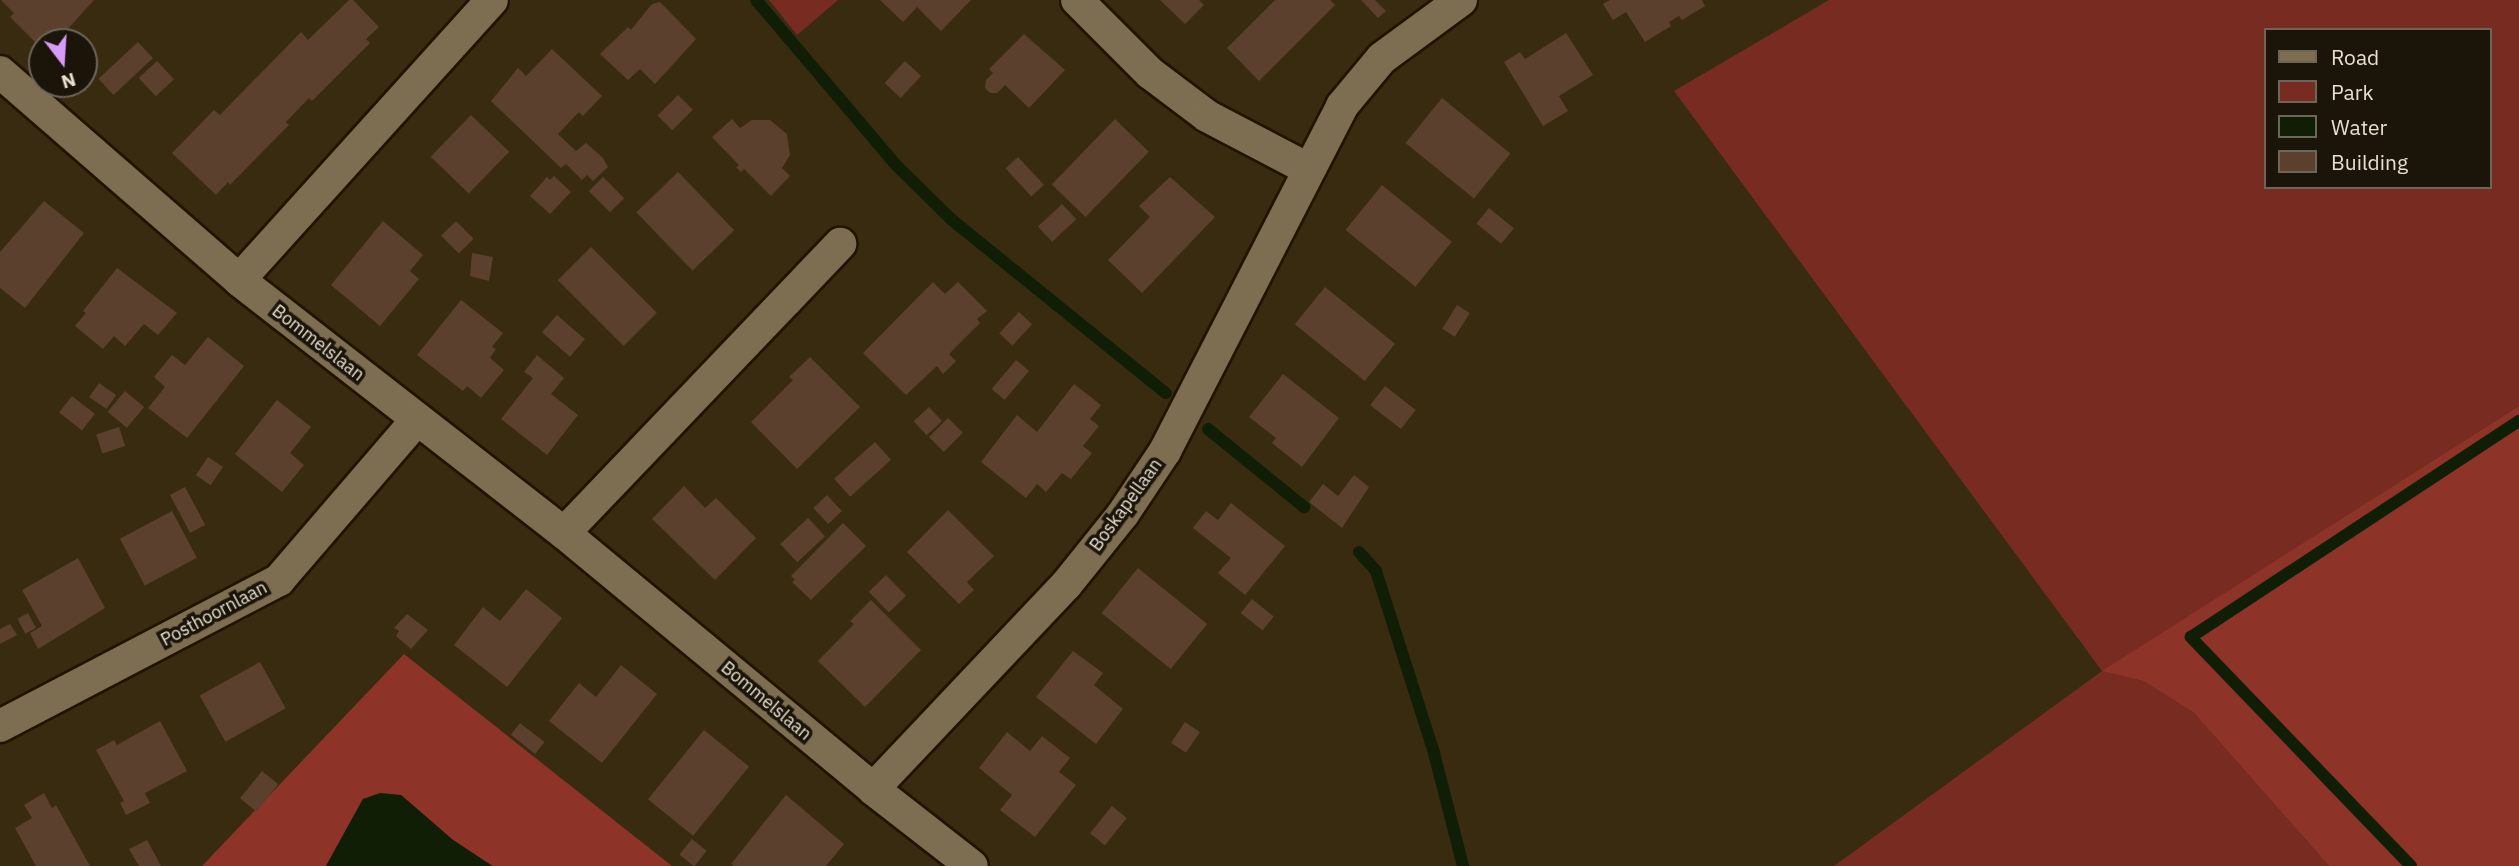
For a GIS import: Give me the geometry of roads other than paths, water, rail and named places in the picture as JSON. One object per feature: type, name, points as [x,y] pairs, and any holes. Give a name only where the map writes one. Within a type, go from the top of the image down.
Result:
[{"type":"street","points":[[239,280],[492,0]]},
{"type":"street","points":[[1077,0],[1150,73],[1207,116],[1308,169]]},
{"type":"street","name":"Boskapellaan","points":[[873,789],[1066,585],[1124,514],[1165,451],[1342,106],[1382,58],[1461,0]]},
{"type":"street","name":"Bommelslaan","points":[[0,72],[239,280],[416,421],[564,533],[873,789],[972,866]]},
{"type":"street","points":[[564,533],[840,244]]},
{"type":"street","name":"Posthoornlaan","points":[[0,726],[279,580],[416,421]]},
{"type":"water","points":[[380,793],[401,795],[453,840],[492,866],[326,866],[363,799]]},
{"type":"waterway","points":[[756,0],[894,163],[952,220],[1166,393]]},
{"type":"waterway","points":[[2411,866],[2191,637],[2519,421]]},
{"type":"waterway","points":[[1208,429],[1304,507]]},
{"type":"waterway","points":[[1359,552],[1376,571],[1434,753],[1463,866]]}]
